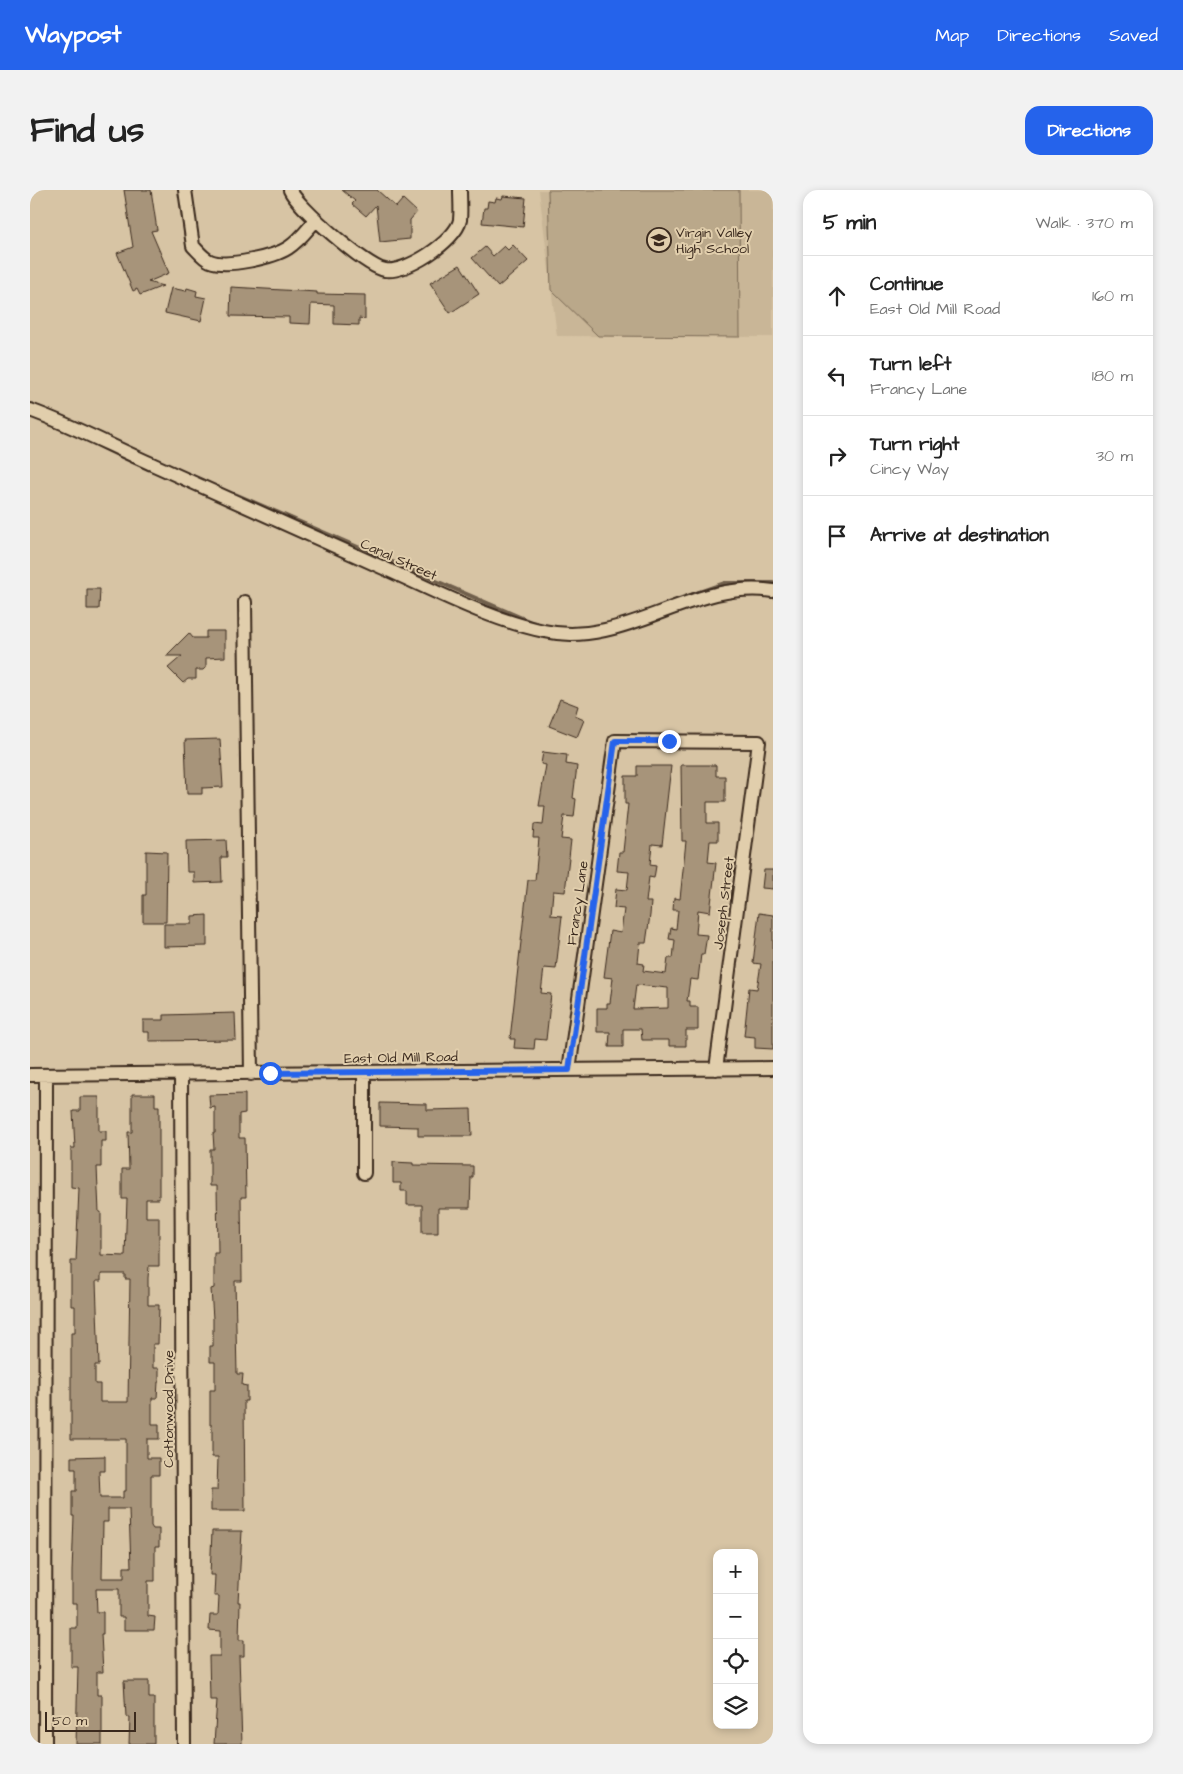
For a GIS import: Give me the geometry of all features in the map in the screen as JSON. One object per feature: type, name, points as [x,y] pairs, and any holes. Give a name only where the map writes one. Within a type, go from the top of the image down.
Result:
[{"type":"street","points":[[185,190],[193,246],[211,261],[240,262],[272,256],[288,248],[299,239],[315,220]]},
{"type":"street","points":[[290,190],[293,197],[315,220],[366,259],[384,270],[404,269],[450,239],[460,222],[460,190]]},
{"type":"street","name":"Canal Street","points":[[30,410],[460,602],[545,632],[569,634],[596,632],[636,623],[682,605],[729,591],[754,589],[773,591]]},
{"type":"street","points":[[246,602],[251,1074]]},
{"type":"street","name":"Francy Lane","points":[[569,1070],[615,741],[759,742]]},
{"type":"street","name":"Joseph Street","points":[[716,1068],[759,742]]},
{"type":"street","name":"East Old Mill Road","points":[[30,1075],[773,1068]]},
{"type":"street","points":[[364,1072],[364,1173]]},
{"type":"street","name":"Cottonwood Drive","points":[[181,1074],[184,1744]]},
{"type":"street","points":[[45,1744],[46,1075]]},
{"type":"shaded area","name":"Virgin Valley High School","points":[[539,190],[773,190],[773,337],[557,336]]},
{"type":"shaded area","name":"Virgin Valley High School","points":[[548,190],[739,190],[740,337],[598,336],[551,290]]},
{"type":"building","points":[[124,190],[151,190],[157,230],[151,231],[169,273],[148,282],[163,286],[140,295],[137,289],[133,291],[117,253],[133,247]]},
{"type":"building","points":[[342,190],[377,190],[396,207],[403,199],[417,212],[410,220],[410,239],[380,242],[376,205],[366,216],[352,204],[355,201]]},
{"type":"building","points":[[503,196],[526,198],[523,227],[482,223],[484,208],[487,208],[488,201],[495,202],[496,198],[502,199]]},
{"type":"building","points":[[513,245],[528,261],[498,287],[472,258],[485,247],[493,256],[504,246],[508,250]]},
{"type":"building","points":[[460,265],[479,294],[450,313],[430,283]]},
{"type":"building","points":[[231,287],[317,292],[317,294],[365,295],[365,319],[359,318],[359,325],[334,324],[334,305],[311,304],[310,324],[289,323],[289,317],[230,316]]},
{"type":"building","points":[[171,288],[186,291],[187,288],[197,291],[196,296],[206,298],[201,321],[165,313]]},
{"type":"building","points":[[87,589],[100,589],[99,609],[87,609]]},
{"type":"building","points":[[206,631],[225,631],[225,657],[206,658],[206,667],[203,670],[196,670],[196,679],[188,679],[183,683],[168,668],[182,656],[166,656],[189,633],[193,638],[206,638]]},
{"type":"building","points":[[560,699],[578,706],[575,716],[584,720],[577,737],[549,726]]},
{"type":"building","points":[[220,739],[223,787],[202,788],[202,794],[187,794],[185,740]]},
{"type":"building","points":[[543,752],[567,755],[566,764],[577,766],[573,798],[576,799],[574,817],[564,816],[561,839],[571,840],[565,892],[553,891],[551,915],[562,916],[556,969],[544,968],[541,993],[551,994],[546,1040],[535,1039],[534,1049],[514,1048],[515,1039],[510,1039],[528,880],[535,880],[539,838],[533,838],[534,824],[543,825],[545,806],[539,806],[546,765],[541,764]]},
{"type":"building","points":[[681,765],[716,765],[716,776],[725,776],[725,802],[707,802],[707,823],[718,823],[718,841],[710,841],[708,862],[716,863],[710,912],[698,910],[696,934],[707,935],[704,954],[701,954],[698,980],[690,979],[687,1001],[690,1001],[690,1007],[698,1007],[698,1030],[686,1030],[686,1046],[669,1046],[669,1040],[642,1040],[641,1029],[623,1029],[623,1047],[609,1047],[610,1032],[597,1032],[597,1008],[607,1008],[607,1003],[610,1003],[613,978],[604,977],[610,931],[621,933],[624,909],[614,908],[616,889],[627,890],[629,872],[617,871],[619,852],[623,852],[628,804],[625,804],[625,776],[637,776],[637,766],[671,766],[662,845],[652,844],[650,865],[656,866],[654,878],[649,877],[646,902],[651,902],[650,915],[646,943],[640,943],[638,963],[644,964],[643,971],[666,974],[668,958],[673,958],[675,940],[669,939],[671,928],[676,929],[678,910],[673,910],[674,898],[680,899],[686,841],[682,841]],"holes":[[[636,985],[668,988],[668,1008],[633,1009]]]},
{"type":"building","points":[[226,840],[227,857],[221,857],[222,882],[194,883],[194,872],[187,872],[186,841]]},
{"type":"building","points":[[146,851],[167,852],[166,922],[143,922],[143,895],[146,895]]},
{"type":"building","points":[[764,870],[773,870],[773,889],[762,888]]},
{"type":"building","points":[[759,913],[773,915],[773,1049],[755,1048],[755,1037],[744,1036],[749,988],[757,989],[761,964],[753,963]]},
{"type":"building","points":[[207,915],[207,946],[164,947],[164,924],[192,924],[192,916]]},
{"type":"building","points":[[235,1013],[236,1040],[149,1041],[149,1032],[143,1032],[143,1020],[164,1020],[164,1015]]},
{"type":"building","points":[[132,1094],[155,1094],[155,1106],[159,1106],[159,1199],[146,1199],[146,1217],[159,1217],[159,1266],[149,1266],[148,1278],[148,1305],[159,1305],[158,1344],[153,1344],[153,1368],[159,1368],[159,1382],[157,1398],[152,1398],[152,1424],[159,1424],[159,1439],[147,1439],[147,1458],[159,1458],[159,1475],[151,1475],[151,1526],[153,1529],[159,1529],[159,1547],[155,1547],[155,1581],[148,1581],[148,1616],[155,1617],[154,1630],[124,1630],[124,1617],[119,1617],[119,1589],[96,1589],[97,1612],[103,1612],[103,1634],[101,1634],[103,1672],[97,1672],[97,1695],[102,1695],[102,1744],[76,1744],[78,1667],[71,1667],[71,1628],[77,1628],[77,1603],[72,1603],[74,1516],[72,1516],[72,1491],[76,1491],[76,1469],[71,1469],[71,1457],[105,1456],[105,1471],[99,1471],[100,1498],[123,1498],[123,1491],[126,1491],[126,1439],[71,1439],[71,1333],[75,1333],[75,1306],[71,1306],[71,1261],[76,1261],[79,1188],[71,1187],[71,1148],[75,1148],[73,1111],[80,1111],[80,1097],[99,1097],[99,1131],[106,1131],[106,1141],[101,1141],[101,1167],[97,1167],[99,1212],[101,1212],[101,1255],[125,1256],[127,1199],[122,1199],[122,1169],[129,1169],[128,1132],[132,1132]],"holes":[[[101,1274],[125,1274],[125,1279],[130,1279],[128,1402],[100,1402],[100,1384],[95,1384],[95,1365],[99,1365],[96,1281],[101,1281]],[[108,1509],[129,1509],[131,1567],[124,1567],[124,1578],[102,1578],[103,1522],[108,1522]]]},
{"type":"building","points":[[245,1094],[245,1113],[239,1114],[239,1138],[245,1138],[246,1197],[241,1197],[242,1281],[235,1281],[237,1374],[243,1374],[242,1385],[247,1386],[247,1401],[244,1401],[245,1511],[211,1511],[211,1490],[217,1490],[218,1457],[212,1457],[212,1425],[210,1425],[210,1390],[215,1390],[215,1362],[210,1362],[210,1346],[213,1346],[211,1289],[214,1288],[214,1253],[218,1253],[217,1186],[210,1186],[210,1149],[214,1149],[215,1107],[210,1108],[209,1095]]},
{"type":"building","points":[[380,1103],[427,1104],[427,1110],[471,1109],[472,1136],[418,1136],[418,1127],[380,1126]]},
{"type":"building","points":[[393,1162],[413,1163],[413,1165],[473,1166],[470,1208],[438,1208],[438,1233],[422,1233],[422,1205],[407,1205],[407,1191],[401,1191],[401,1183],[393,1183]]},
{"type":"building","points":[[212,1531],[242,1531],[238,1602],[240,1602],[239,1640],[244,1640],[244,1656],[239,1656],[242,1744],[214,1744],[217,1700],[210,1700],[209,1656],[220,1656],[220,1631],[209,1630],[210,1615],[218,1615],[219,1596],[214,1596],[215,1575],[210,1575]]},
{"type":"building","points":[[124,1681],[149,1681],[149,1698],[154,1698],[154,1744],[129,1744],[130,1717],[126,1717]]},
{"type":"waterway","points":[[235,494],[529,621]]},
{"type":"waterway","points":[[688,596],[725,583],[773,583]]},
{"type":"place","name":"Virgin Valley High School","points":[[659,240]]},
{"type":"route","points":[[270,1073],[569,1070],[615,741],[669,741]]}]
